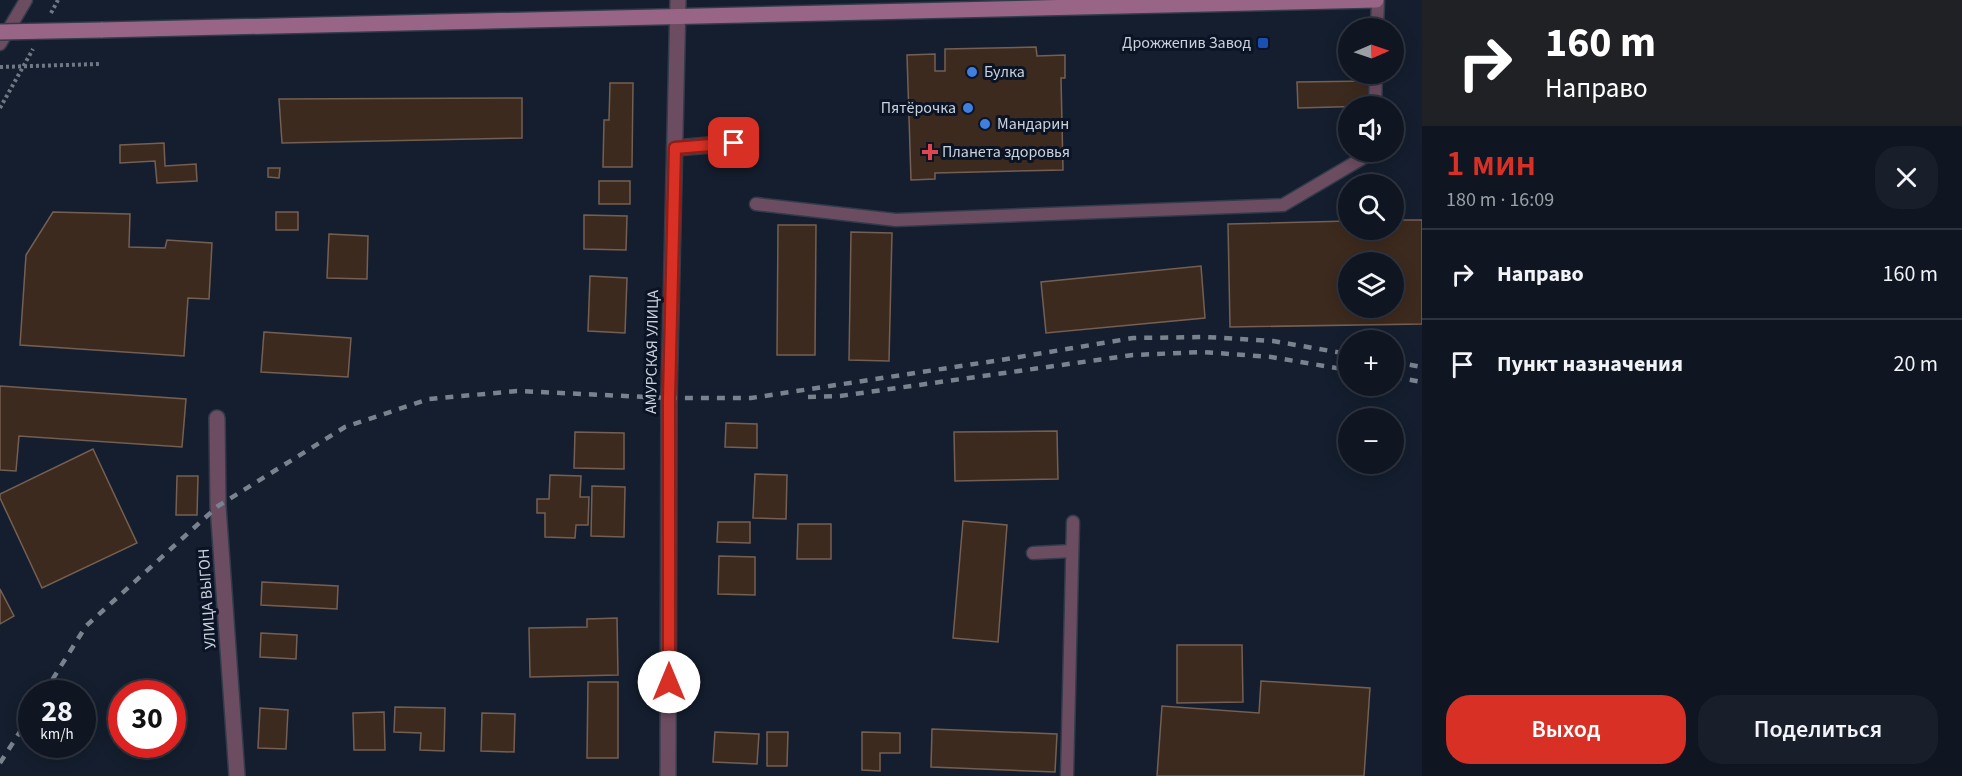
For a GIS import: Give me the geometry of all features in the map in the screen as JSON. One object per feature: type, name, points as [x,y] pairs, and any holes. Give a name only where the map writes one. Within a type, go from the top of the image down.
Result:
[{"type":"main road","points":[[0,32],[678,8],[1377,0]]},
{"type":"street","name":"АМУРСКАЯ УЛИЦА","points":[[668,776],[669,410],[678,8]]},
{"type":"street","points":[[675,148],[734,143]]},
{"type":"street","name":"УЛИЦА ВЫГОН","points":[[217,418],[218,506],[237,776]]},
{"type":"lane","points":[[0,44],[26,0]]},
{"type":"lane","points":[[1377,0],[1377,18]]},
{"type":"lane","points":[[756,204],[896,220],[1283,205],[1356,162]]},
{"type":"lane","points":[[1067,776],[1073,522]]},
{"type":"lane","points":[[1033,553],[1072,551]]},
{"type":"path","points":[[48,19],[58,0]]},
{"type":"path","points":[[0,108],[33,48]]},
{"type":"path","points":[[0,67],[99,64]]},
{"type":"building","name":"Мандарин","points":[[1036,47],[1037,56],[1065,55],[1065,78],[1061,78],[1063,170],[935,173],[935,179],[911,180],[907,55],[935,54],[935,71],[945,71],[945,49]]},
{"type":"building","points":[[1297,82],[1370,84],[1371,96],[1338,96],[1338,107],[1298,108]]},
{"type":"building","points":[[610,83],[633,83],[632,167],[603,167],[604,120],[609,120]]},
{"type":"building","points":[[522,98],[522,138],[282,143],[279,99]]},
{"type":"building","points":[[164,143],[165,166],[196,164],[197,181],[157,183],[155,161],[120,163],[120,145]]},
{"type":"building","points":[[268,168],[280,168],[279,178],[268,177]]},
{"type":"building","points":[[599,181],[630,181],[630,204],[599,204]]},
{"type":"building","points":[[53,212],[130,214],[129,247],[165,248],[167,240],[212,243],[209,299],[188,298],[184,356],[20,345],[26,255]]},
{"type":"building","points":[[276,212],[298,212],[298,230],[276,230]]},
{"type":"building","points":[[584,215],[627,216],[626,250],[584,249]]},
{"type":"building","points":[[1404,220],[1422,220],[1422,324],[1230,327],[1228,224],[1338,221],[1338,240],[1404,240]]},
{"type":"building","points":[[778,225],[816,225],[815,355],[777,355]]},
{"type":"building","points":[[851,232],[892,233],[889,361],[849,360]]},
{"type":"building","points":[[329,234],[368,236],[367,279],[327,278]]},
{"type":"building","points":[[1201,266],[1205,318],[1046,333],[1041,282]]},
{"type":"building","points":[[590,276],[627,278],[625,333],[588,331]]},
{"type":"building","points":[[264,332],[351,338],[348,377],[261,372]]},
{"type":"building","points":[[0,386],[186,399],[182,447],[19,436],[16,471],[0,470]]},
{"type":"building","points":[[726,423],[757,424],[757,448],[725,447]]},
{"type":"building","points":[[1057,431],[1058,479],[955,481],[954,432]]},
{"type":"building","points":[[575,432],[624,433],[624,469],[574,468]]},
{"type":"building","points":[[93,449],[137,543],[42,588],[0,494]]},
{"type":"building","points":[[755,474],[787,475],[786,519],[753,518]]},
{"type":"building","points":[[550,475],[581,476],[580,497],[589,497],[588,525],[576,525],[575,538],[545,537],[545,513],[537,513],[537,499],[549,499]]},
{"type":"building","points":[[177,476],[198,476],[197,515],[176,515]]},
{"type":"building","points":[[592,486],[625,487],[624,537],[591,536]]},
{"type":"building","points":[[963,521],[1007,525],[998,642],[953,638]]},
{"type":"building","points":[[718,522],[750,522],[750,543],[717,542]]},
{"type":"building","points":[[798,524],[831,524],[831,559],[797,559]]},
{"type":"building","points":[[719,556],[755,557],[755,595],[718,594]]},
{"type":"building","points":[[262,582],[338,586],[337,609],[261,605]]},
{"type":"building","points":[[0,589],[14,616],[0,624]]},
{"type":"building","points":[[617,618],[618,675],[530,677],[529,628],[587,627],[587,619]]},
{"type":"building","points":[[261,633],[297,635],[296,659],[260,657]]},
{"type":"building","points":[[1177,645],[1242,645],[1243,702],[1177,703]]},
{"type":"building","points":[[1261,681],[1370,688],[1364,776],[1157,776],[1162,706],[1259,713]]},
{"type":"building","points":[[588,682],[618,682],[618,758],[587,758]]},
{"type":"building","points":[[395,707],[445,708],[444,751],[420,750],[421,733],[394,732]]},
{"type":"building","points":[[260,708],[288,710],[286,749],[258,748]]},
{"type":"building","points":[[384,712],[385,750],[354,750],[353,713]]},
{"type":"building","points":[[482,713],[515,714],[514,752],[481,751]]},
{"type":"building","points":[[932,729],[1057,734],[1055,772],[931,767]]},
{"type":"building","points":[[715,732],[759,734],[757,764],[713,762]]},
{"type":"building","points":[[767,732],[788,732],[787,766],[767,766]]},
{"type":"building","points":[[862,732],[900,733],[900,753],[880,753],[880,771],[862,770]]},
{"type":"railway","points":[[52,680],[86,626],[218,506],[345,427],[429,399],[517,391],[669,398],[751,398],[1133,338],[1206,337],[1273,341],[1338,352]]},
{"type":"railway","points":[[808,397],[840,396],[1133,355],[1203,352],[1271,357],[1338,368]]},
{"type":"railway","points":[[1404,364],[1422,367]]},
{"type":"railway","points":[[1404,379],[1422,382]]},
{"type":"railway","points":[[0,763],[18,735]]},
{"type":"place","name":"Дрожжепив Завод","points":[[1263,43]]},
{"type":"place","name":"Булка","points":[[972,72]]},
{"type":"place","name":"Пятёрочка","points":[[968,108]]},
{"type":"place","name":"Мандарин","points":[[985,124]]},
{"type":"place","name":"Планета здоровья","points":[[930,152]]},
{"type":"route","points":[[669,682],[669,398],[675,148],[734,143]]}]
